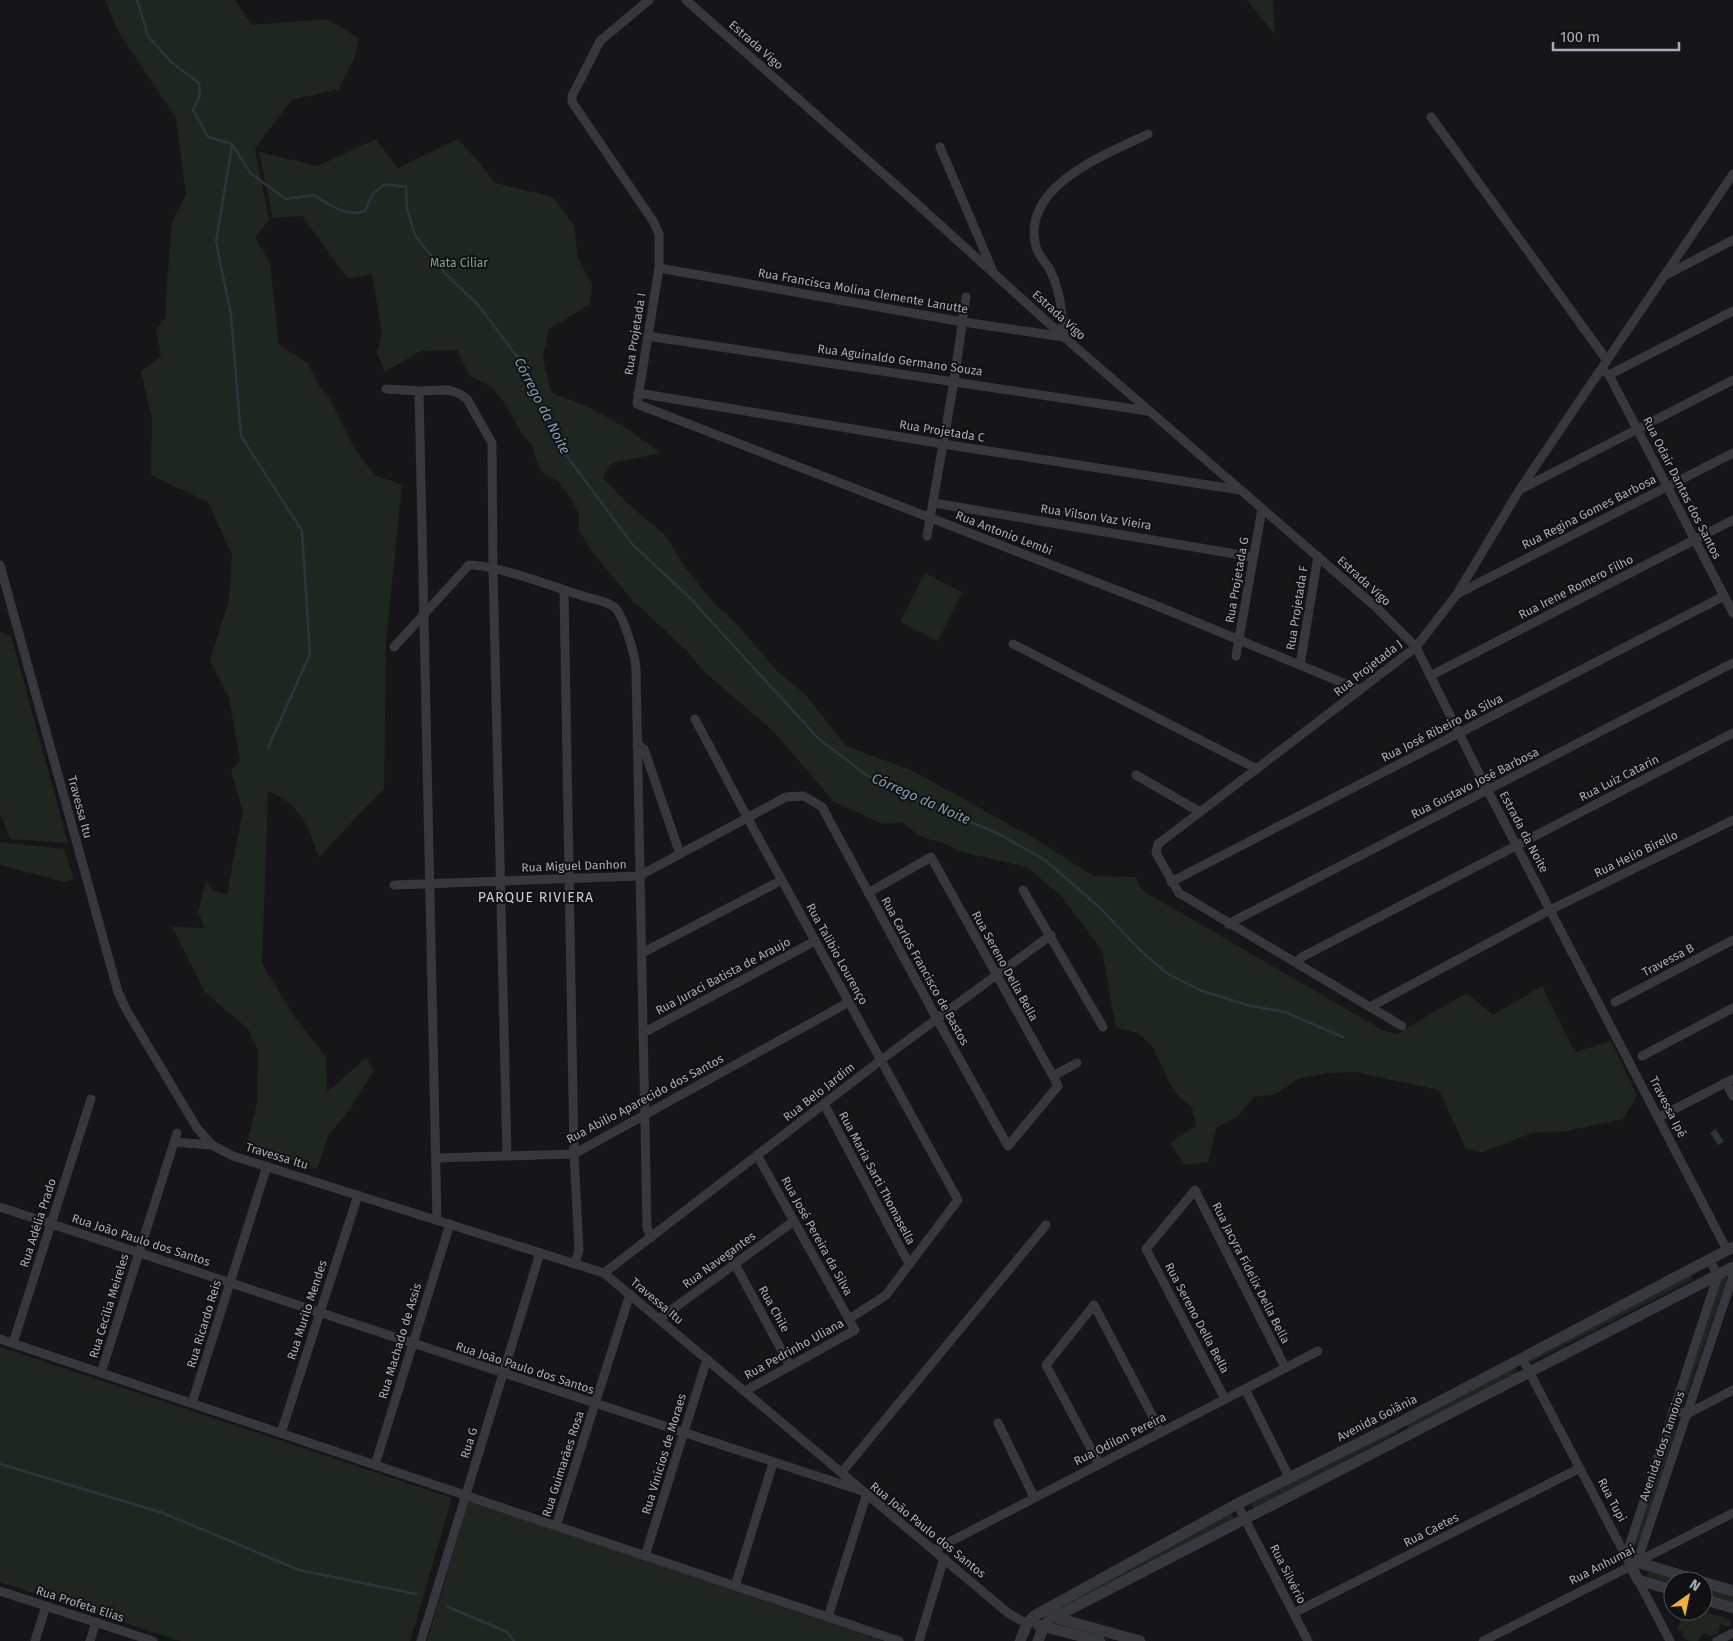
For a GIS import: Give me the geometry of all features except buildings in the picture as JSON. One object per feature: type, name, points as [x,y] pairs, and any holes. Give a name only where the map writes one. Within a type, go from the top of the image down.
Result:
[{"type":"street","name":"Rua Projetada I","points":[[637,404],[659,268],[659,234],[653,221],[572,102],[572,96],[600,41],[649,0]]},
{"type":"street","name":"Estrada Vigo","points":[[686,0],[1148,411],[1377,608],[1416,646]]},
{"type":"street","points":[[1431,117],[1606,359]]},
{"type":"street","points":[[1064,337],[1061,299],[1050,271],[1036,248],[1034,230],[1039,208],[1048,193],[1090,162],[1148,134]]},
{"type":"street","points":[[940,147],[993,272]]},
{"type":"street","name":"Rua Projetada J","points":[[1402,1026],[1228,924],[1179,893],[1156,853],[1158,844],[1416,646],[1457,594],[1520,489],[1606,359],[1733,174]]},
{"type":"street","points":[[1662,278],[1733,240]]},
{"type":"street","name":"Rua Francisca Molina Clemente Lanutte","points":[[659,268],[963,322],[1064,337]]},
{"type":"street","points":[[927,536],[954,380],[966,297]]},
{"type":"street","points":[[1600,369],[1609,376],[1733,310]]},
{"type":"street","name":"Rua Aguinaldo Germano Souza","points":[[647,336],[954,380],[1148,411]]},
{"type":"street","name":"Rua Odair Dantas dos Santos","points":[[1609,376],[1733,612]]},
{"type":"street","points":[[1520,489],[1733,380]]},
{"type":"street","points":[[386,389],[448,390],[467,399],[492,443],[493,569],[507,1156]]},
{"type":"street","points":[[419,391],[437,1220]]},
{"type":"street","name":"Rua Projetada C","points":[[638,393],[669,400],[1242,490]]},
{"type":"street","points":[[666,416],[669,400]]},
{"type":"street","name":"Rua Antonio Lembi","points":[[637,404],[1155,605],[1360,690]]},
{"type":"street","name":"Rua Regina Gomes Barbosa","points":[[1457,594],[1733,453]]},
{"type":"street","name":"Rua Vilson Vaz Vieira","points":[[934,502],[1253,557]]},
{"type":"street","name":"Rua Projetada G","points":[[1236,656],[1262,509]]},
{"type":"street","name":"Rua Irene Romero Filho","points":[[1430,676],[1733,520]]},
{"type":"street","name":"Rua Projetada F","points":[[1300,665],[1318,556]]},
{"type":"street","name":"Travessa Itu","points":[[0,565],[118,992],[131,1019],[197,1128],[212,1145],[234,1156],[604,1273],[867,1493]]},
{"type":"street","points":[[394,647],[469,565],[493,569],[564,590],[614,606],[619,613],[636,661],[647,1228],[650,1238]]},
{"type":"street","points":[[564,590],[574,1154],[579,1250],[575,1264]]},
{"type":"street","name":"Rua José Ribeiro da Silva","points":[[1171,882],[1724,596]]},
{"type":"street","points":[[1013,644],[1257,769]]},
{"type":"street","name":"Estrada da Noite","points":[[1416,646],[1488,791],[1586,975]]},
{"type":"street","name":"Rua Gustavo José Barbosa","points":[[1228,924],[1488,791],[1733,662]]},
{"type":"street","name":"Rua Talibio Lourenço","points":[[695,719],[958,1200],[909,1264]]},
{"type":"street","name":"Rua Luiz Catarin","points":[[1296,964],[1302,956],[1733,733]]},
{"type":"street","points":[[637,744],[644,749],[680,854]]},
{"type":"street","points":[[1136,774],[1200,812]]},
{"type":"street","name":"Rua Miguel Danhon","points":[[394,885],[639,876],[786,797],[804,796],[822,807]]},
{"type":"street","name":"Rua Carlos Francisco de Bastos","points":[[822,807],[1008,1146],[1058,1086]]},
{"type":"street","name":"Rua Helio Birello","points":[[1370,1007],[1550,910],[1733,820]]},
{"type":"street","name":"Rua Sereno Della Bella","points":[[868,892],[932,857],[995,975],[1058,1086]]},
{"type":"street","points":[[642,953],[782,880]]},
{"type":"street","points":[[1023,890],[1103,1027]]},
{"type":"street","name":"Rua Belo Jardim","points":[[604,1273],[881,1060],[1051,935]]},
{"type":"street","name":"Travessa B","points":[[1615,1002],[1733,940]]},
{"type":"street","name":"Rua Juraci Batista de Araujo","points":[[643,1033],[815,941]]},
{"type":"street","name":"Travessa Ipê","points":[[1586,975],[1731,1252]]},
{"type":"street","name":"Rua Abilio Aparecido dos Santos","points":[[436,1158],[574,1154],[849,1002]]},
{"type":"street","points":[[1642,1056],[1733,1008]]},
{"type":"street","points":[[1053,1076],[1077,1063]]},
{"type":"street","points":[[1659,1117],[1730,1081],[1733,1096]]},
{"type":"street","name":"Rua Adélia Prado","points":[[13,1343],[50,1223],[92,1099]]},
{"type":"street","name":"Rua Maria Sarti Thomasella","points":[[824,1104],[909,1264]]},
{"type":"street","name":"Rua Cecília Meireles","points":[[101,1373],[177,1132]]},
{"type":"street","points":[[174,1142],[212,1145]]},
{"type":"street","name":"Rua José Pereira da Silva","points":[[757,1155],[855,1330]]},
{"type":"street","name":"Rua Ricardo Reis","points":[[192,1403],[267,1166]]},
{"type":"street","name":"Rua Sereno Della Bella","points":[[1195,1190],[1146,1248],[1225,1398]]},
{"type":"street","name":"Rua Jacyra Fidelix Della Bella","points":[[1195,1190],[1286,1367]]},
{"type":"street","name":"Rua Murilo Mendes","points":[[281,1433],[358,1195]]},
{"type":"street","name":"Rua João Paulo dos Santos","points":[[0,1207],[867,1493],[1008,1613],[1030,1620]]},
{"type":"street","name":"Rua Navegantes","points":[[659,1319],[794,1222]]},
{"type":"street","name":"Rua Machado de Assis","points":[[375,1465],[411,1343],[450,1224]]},
{"type":"street","points":[[842,1472],[1046,1225]]},
{"type":"street","name":"Avenida Goiânia","points":[[1030,1620],[1237,1504],[1401,1422],[1709,1260],[1731,1252]]},
{"type":"street","name":"Rua G","points":[[421,1641],[540,1253]]},
{"type":"street","points":[[1709,1260],[1718,1275]]},
{"type":"street","name":"Rua Chile","points":[[735,1264],[790,1366]]},
{"type":"street","points":[[849,1319],[880,1301],[909,1264]]},
{"type":"street","points":[[1038,1641],[1044,1626],[1055,1617],[1733,1267]]},
{"type":"street","name":"Avenida dos Tamoios","points":[[1631,1561],[1673,1410],[1718,1275]]},
{"type":"street","name":"Avenida dos Tamoios","points":[[1631,1561],[1688,1414],[1733,1276]]},
{"type":"street","name":"Rua Guimarães Rosa","points":[[556,1526],[630,1294]]},
{"type":"street","points":[[1099,1464],[1046,1365],[1094,1305],[1161,1432]]},
{"type":"street","name":"Rua Pedrinho Uliana","points":[[745,1391],[855,1330]]},
{"type":"street","points":[[0,1339],[899,1641]]},
{"type":"street","name":"Rua Odilon Pereira","points":[[934,1550],[1318,1351]]},
{"type":"street","name":"Rua Tupi","points":[[1522,1358],[1631,1561],[1638,1580],[1670,1641]]},
{"type":"street","name":"Rua Vinícios de Moraes","points":[[645,1556],[707,1359]]},
{"type":"street","points":[[1244,1389],[1289,1478]]},
{"type":"street","points":[[1673,1410],[1688,1414],[1733,1390]]},
{"type":"street","points":[[1401,1422],[1408,1435]]},
{"type":"street","points":[[998,1423],[1034,1497]]},
{"type":"street","points":[[734,1586],[773,1463]]},
{"type":"street","name":"Rua Caetes","points":[[1294,1613],[1580,1468]]},
{"type":"street","points":[[828,1617],[867,1493]]},
{"type":"street","name":"Rua Silvério","points":[[1237,1504],[1308,1641]]},
{"type":"street","name":"Rua Anhumai","points":[[1483,1641],[1631,1561],[1733,1513]]},
{"type":"street","points":[[919,1641],[944,1558]]},
{"type":"street","points":[[1631,1561],[1666,1571]]},
{"type":"street","points":[[1638,1580],[1663,1587]]},
{"type":"street","points":[[1713,1585],[1733,1591]]},
{"type":"street","name":"Rua Profeta Elias","points":[[0,1591],[149,1640]]},
{"type":"street","points":[[1713,1602],[1733,1608]]},
{"type":"street","points":[[35,1641],[46,1606]]},
{"type":"street","points":[[1074,1607],[1081,1623]]},
{"type":"street","points":[[1030,1620],[1055,1617],[1140,1641]]},
{"type":"street","points":[[1030,1620],[1044,1626],[1100,1641]]},
{"type":"street","points":[[1020,1641],[1030,1620]]},
{"type":"street","points":[[90,1641],[96,1622]]},
{"type":"street","points":[[1717,1641],[1733,1633]]},
{"type":"green space","points":[[105,0],[235,0],[252,25],[326,19],[359,38],[354,59],[339,89],[291,100],[255,149],[269,220],[255,237],[270,263],[279,345],[308,363],[318,384],[331,401],[353,446],[375,476],[402,484],[386,641],[384,788],[319,857],[307,826],[296,809],[279,796],[268,791],[262,964],[294,1016],[326,1057],[327,1092],[366,1058],[374,1070],[348,1112],[328,1136],[317,1169],[247,1144],[257,1102],[258,1050],[248,1029],[205,992],[172,927],[205,928],[198,912],[206,881],[213,891],[227,894],[243,811],[231,771],[240,760],[229,698],[210,660],[229,600],[232,555],[208,502],[151,475],[152,419],[141,371],[161,356],[156,329],[166,317],[172,222],[186,195],[176,118],[119,33]]},
{"type":"green space","points":[[1247,0],[1273,0],[1275,35]]},
{"type":"green space","name":"Mata Ciliar","points":[[376,139],[398,168],[458,139],[495,183],[553,197],[574,226],[578,258],[592,285],[590,304],[549,329],[543,357],[551,393],[584,405],[626,428],[661,453],[611,463],[603,478],[627,503],[665,535],[685,567],[711,600],[739,626],[778,672],[806,695],[846,746],[911,770],[1037,840],[1093,876],[1135,877],[1143,891],[1384,1031],[1397,1034],[1467,993],[1493,1015],[1542,986],[1575,1052],[1611,1041],[1637,1096],[1623,1119],[1567,1131],[1532,1133],[1483,1152],[1466,1149],[1439,1090],[1355,1072],[1327,1073],[1297,1079],[1277,1094],[1254,1097],[1237,1117],[1216,1128],[1208,1162],[1185,1165],[1170,1143],[1196,1126],[1192,1107],[1179,1097],[1170,1084],[1153,1047],[1136,1032],[1116,1028],[1102,950],[1062,897],[1027,867],[958,851],[943,843],[921,837],[902,822],[883,824],[834,802],[776,734],[701,669],[688,652],[632,600],[593,553],[579,530],[579,513],[571,499],[558,481],[544,474],[538,464],[532,445],[521,432],[506,405],[492,387],[470,376],[457,350],[420,351],[385,372],[377,353],[382,334],[372,274],[348,279],[302,216],[273,218],[259,152],[318,166]]},
{"type":"green space","points":[[925,573],[962,592],[938,641],[900,622]]},
{"type":"green space","points":[[0,632],[11,636],[68,843],[10,839],[0,813]]},
{"type":"green space","points":[[0,842],[64,849],[74,879],[65,882],[0,865]]},
{"type":"green space","points":[[1691,1275],[1692,1280],[1530,1363],[1530,1359]]},
{"type":"green space","points":[[1722,1276],[1727,1278],[1682,1409],[1677,1407]]},
{"type":"green space","points":[[0,1347],[452,1498],[410,1641],[181,1641],[0,1582]]},
{"type":"green space","points":[[1515,1368],[1516,1373],[1409,1428],[1406,1425]]},
{"type":"green space","points":[[1399,1427],[1399,1432],[1256,1508],[1252,1507],[1253,1502]]},
{"type":"green space","points":[[1670,1428],[1676,1430],[1638,1546],[1633,1544]]},
{"type":"green space","points":[[469,1500],[883,1641],[427,1641]]},
{"type":"green space","points":[[1231,1513],[1235,1519],[1070,1604],[1068,1601]]},
{"type":"green space","points":[[1648,1571],[1663,1575],[1663,1581],[1647,1576]]},
{"type":"green space","points":[[1713,1590],[1733,1596],[1733,1602],[1713,1596]]},
{"type":"green space","points":[[1713,1614],[1732,1620],[1730,1627],[1720,1624],[1718,1633],[1712,1636],[1703,1633],[1698,1641],[1689,1641],[1682,1637],[1684,1632],[1677,1630],[1680,1621],[1713,1621]]},
{"type":"shaded area","points":[[1716,1129],[1724,1142],[1718,1145],[1710,1133]]},
{"type":"waterway","name":"Córrego da Noite","points":[[137,0],[148,36],[171,62],[199,83],[200,95],[193,110],[208,137],[232,144],[251,174],[286,199],[314,195],[338,209],[358,213],[365,211],[373,193],[386,184],[406,187],[407,209],[415,235],[445,273],[480,307],[524,366],[560,447],[632,544],[687,595],[818,738],[866,775],[917,800],[997,833],[1045,860],[1099,907],[1139,949],[1166,973],[1202,991],[1251,1006],[1285,1012],[1343,1037]]},
{"type":"waterway","points":[[232,145],[216,242],[231,315],[241,436],[302,531],[310,654],[268,748]]},
{"type":"waterway","points":[[0,1464],[163,1513],[299,1570],[416,1594]]},
{"type":"waterway","points":[[448,1607],[507,1632],[514,1641]]},
{"type":"district","name":"PARQUE RIVIERA","points":[[536,897]]}]
